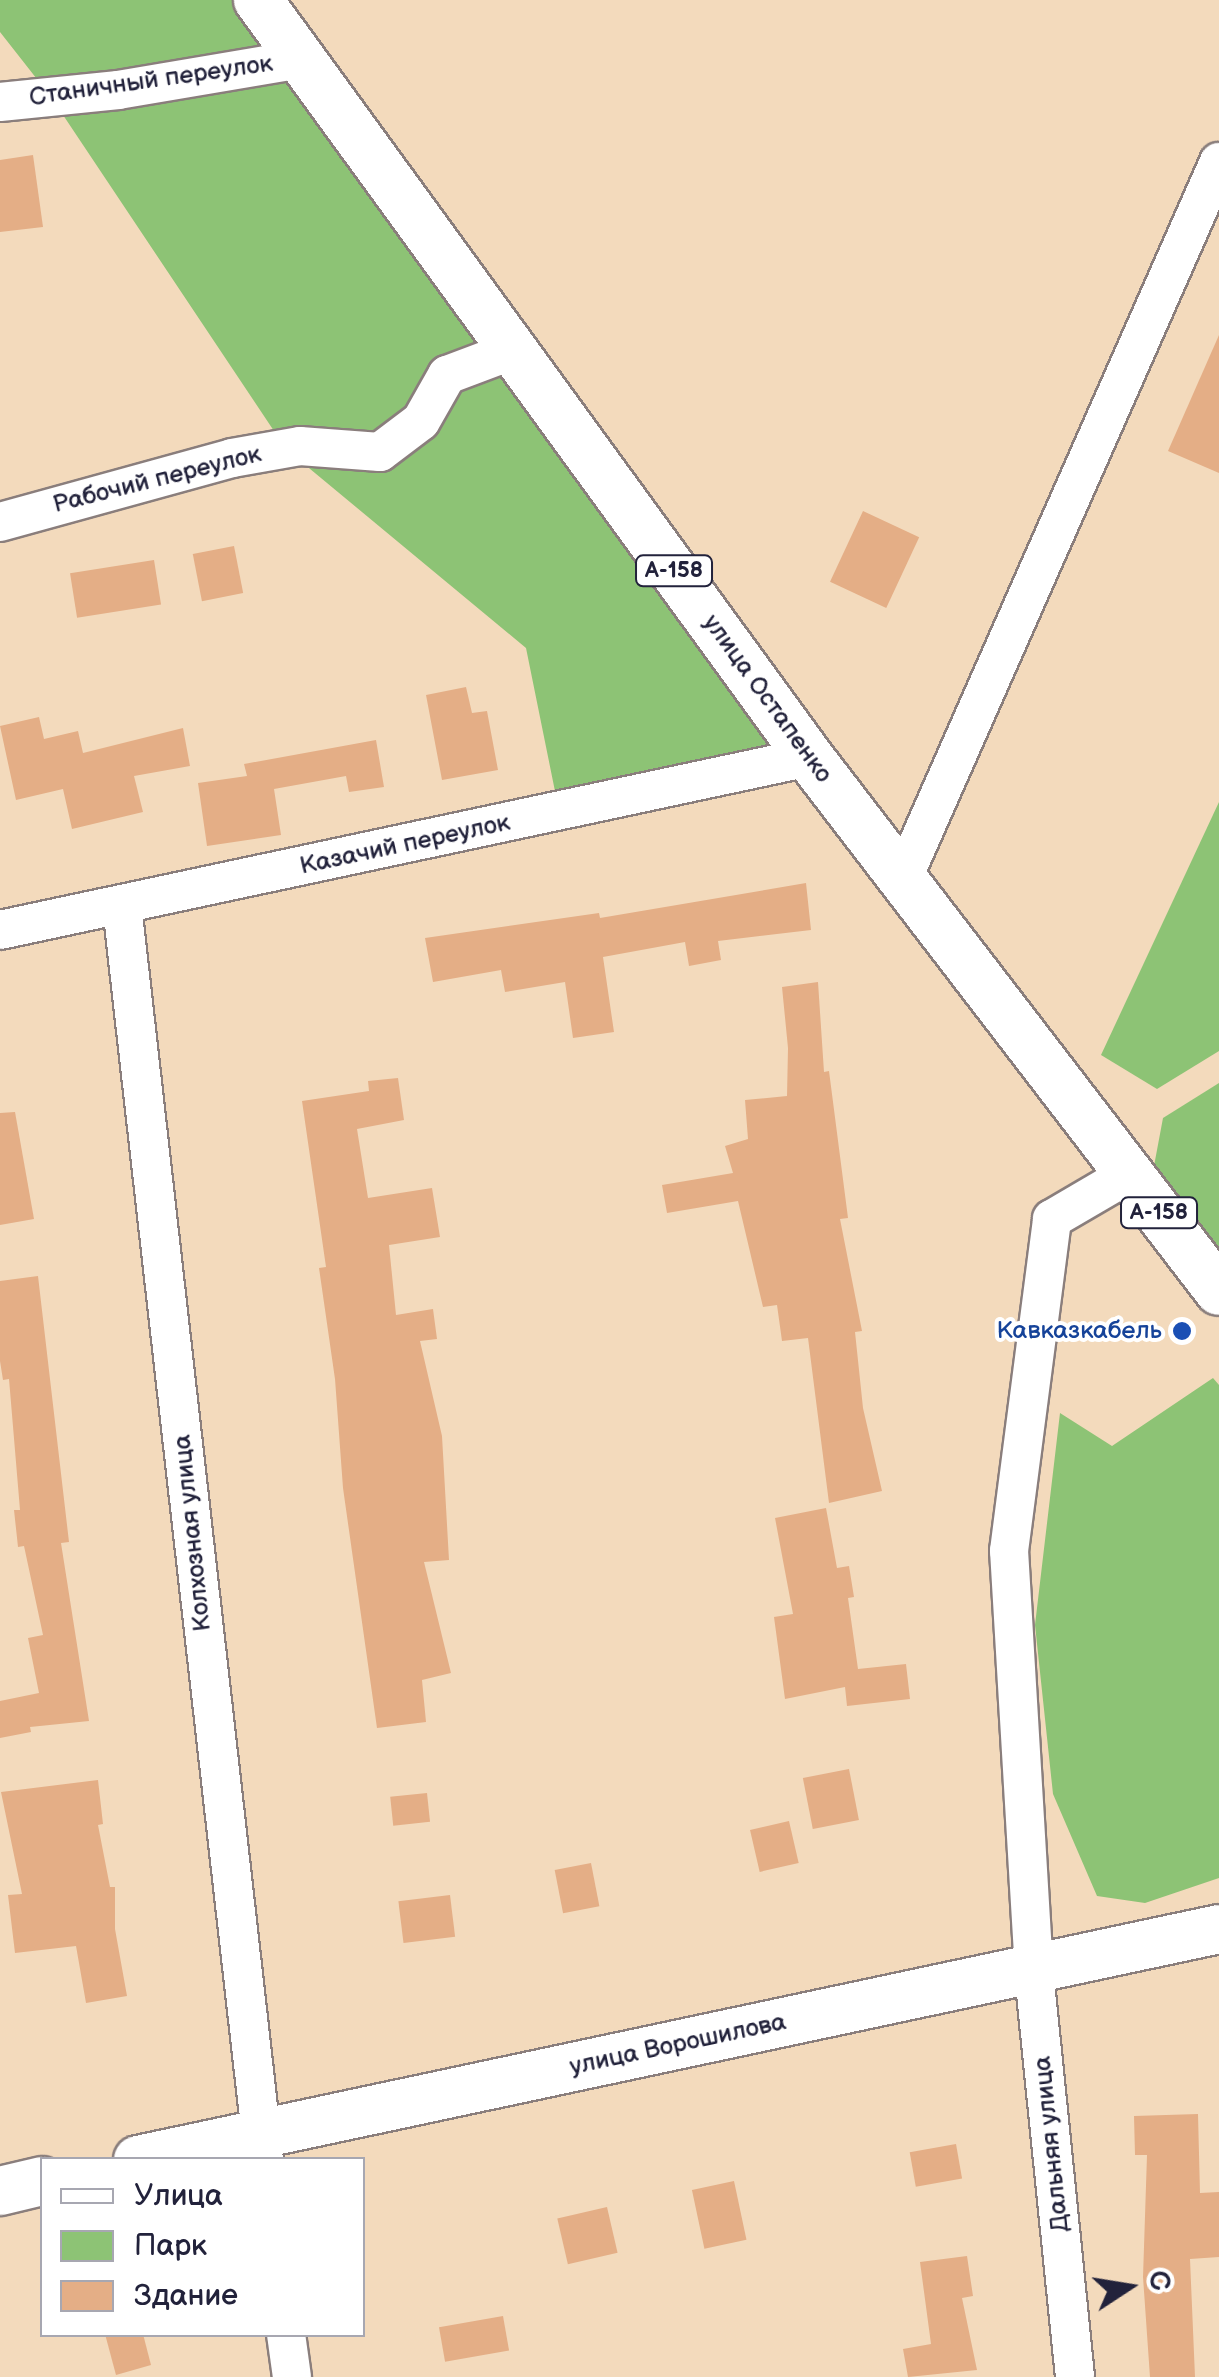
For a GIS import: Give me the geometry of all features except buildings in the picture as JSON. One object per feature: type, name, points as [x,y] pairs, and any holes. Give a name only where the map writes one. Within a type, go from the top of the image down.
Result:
[{"type":"main road","name":"улица Остапенко","points":[[258,0],[809,756],[1219,1291]]},
{"type":"main road","name":"улица Ворошилова","points":[[165,2157],[262,2146],[1219,1929]]},
{"type":"main road","points":[[0,2191],[40,2181]]},
{"type":"street","name":"Станичный переулок","points":[[0,102],[118,90],[301,59]]},
{"type":"street","points":[[902,880],[1219,162]]},
{"type":"street","name":"Рабочий переулок","points":[[0,522],[232,458],[300,446],[380,452],[421,421],[447,375],[514,350]]},
{"type":"street","name":"Казачий переулок","points":[[0,930],[809,756]]},
{"type":"street","name":"Колхозная улица","points":[[122,906],[262,2146]]},
{"type":"street","name":"Дальняя улица","points":[[1075,2377],[1034,1971],[1009,1551],[1052,1219],[1129,1174]]},
{"type":"street","points":[[286,2337],[292,2377]]},
{"type":"green space","points":[[0,0],[258,0],[809,757],[559,811],[526,648],[286,449],[51,97],[0,32]]},
{"type":"green space","points":[[1219,802],[1219,1051],[1157,1089],[1101,1055]]},
{"type":"green space","points":[[1219,1083],[1219,1248],[1154,1166],[1163,1118]]},
{"type":"green space","points":[[1213,1378],[1219,1385],[1219,1878],[1145,1903],[1097,1896],[1053,1794],[1035,1625],[1060,1413],[1112,1446]]},
{"type":"place","name":"Кавказкабель","points":[[1182,1331]]}]
